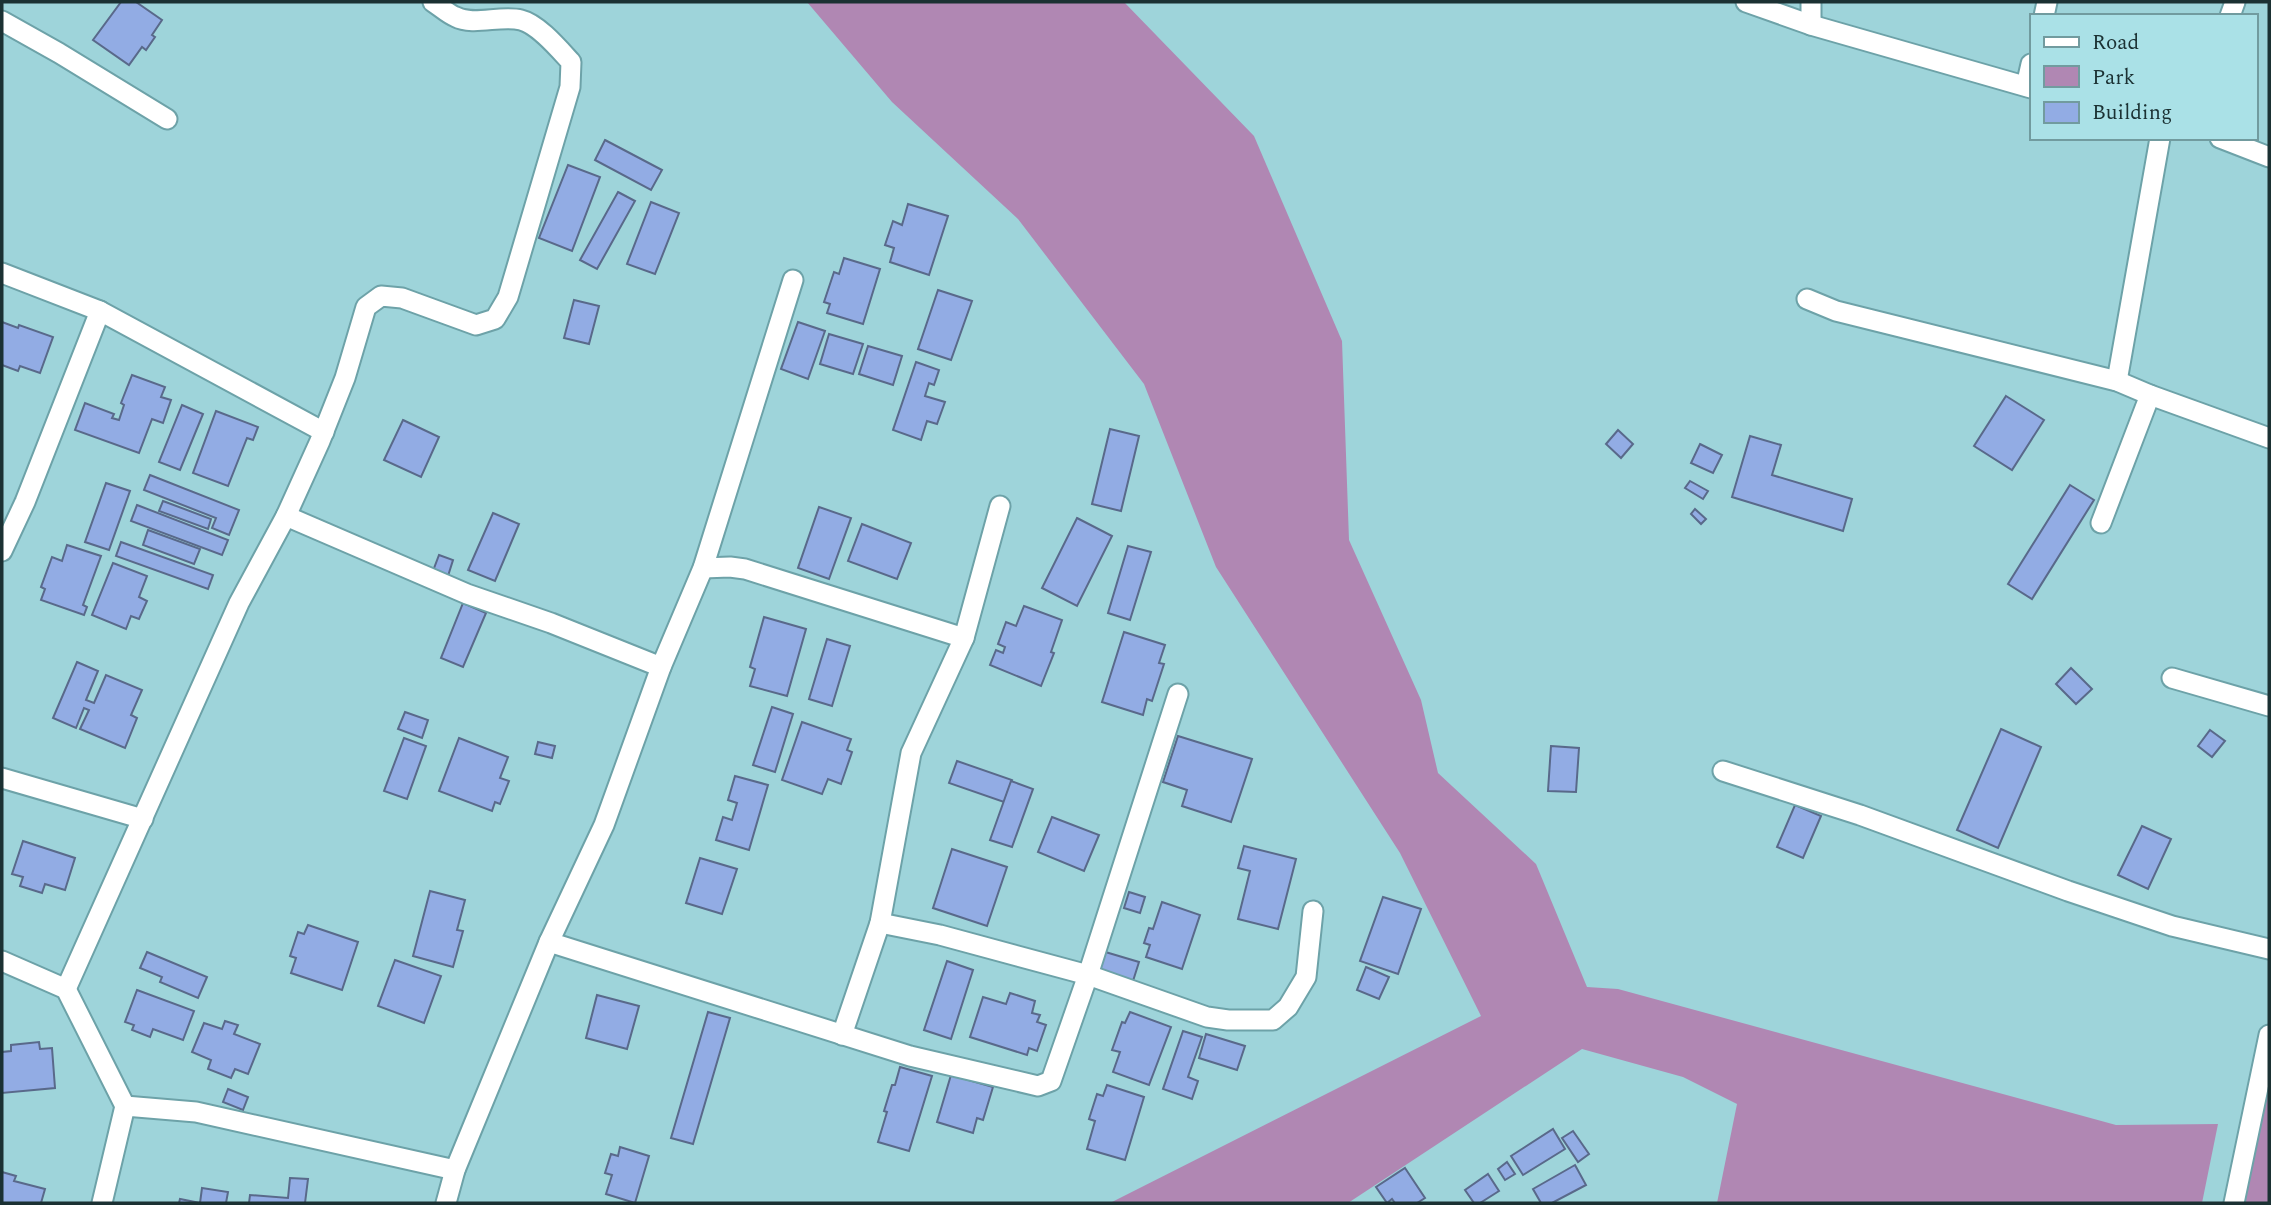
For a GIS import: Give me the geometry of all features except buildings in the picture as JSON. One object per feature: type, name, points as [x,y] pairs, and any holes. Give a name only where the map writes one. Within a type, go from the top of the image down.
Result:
[{"type":"street","points":[[66,989],[239,603],[286,516],[324,432],[345,378],[366,307],[381,296],[402,298],[476,325],[495,318],[508,297],[570,88],[570,62],[556,45],[523,20],[464,20],[433,2]]},
{"type":"street","points":[[1746,2],[1811,25],[2028,87]]},
{"type":"street","points":[[1811,2],[1811,25]]},
{"type":"street","points":[[2,21],[167,119]]},
{"type":"street","points":[[2117,381],[2160,140]]},
{"type":"street","points":[[2225,140],[2269,157]]},
{"type":"street","points":[[2,273],[100,311],[324,432]]},
{"type":"street","points":[[446,1203],[455,1170],[549,942],[604,825],[661,667],[703,568],[793,280]]},
{"type":"street","points":[[1807,299],[1836,311],[2117,381],[2269,438]]},
{"type":"street","points":[[2,551],[25,502],[100,311]]},
{"type":"street","points":[[2101,523],[2150,395]]},
{"type":"street","points":[[842,1035],[880,923],[911,753],[964,638],[1000,506]]},
{"type":"street","points":[[286,516],[467,594],[551,622],[661,667]]},
{"type":"street","points":[[703,568],[746,569],[964,638]]},
{"type":"street","points":[[2172,678],[2269,706]]},
{"type":"street","points":[[549,942],[909,1055],[1038,1086],[1051,1081],[1088,975],[1178,694]]},
{"type":"street","points":[[1723,771],[1860,815],[2159,922],[2269,950]]},
{"type":"street","points":[[2,778],[143,818]]},
{"type":"street","points":[[880,923],[940,935],[1088,975],[1207,1017],[1273,1020],[1288,1007],[1306,977],[1313,911]]},
{"type":"street","points":[[2,961],[66,989],[125,1106],[102,1203]]},
{"type":"street","points":[[2234,1203],[2269,1035]]},
{"type":"street","points":[[125,1106],[196,1112],[455,1170]]},
{"type":"green space","points":[[807,2],[1124,2],[1254,136],[1342,341],[1349,540],[1421,700],[1438,773],[1536,864],[1587,987],[1618,989],[2116,1125],[2218,1124],[2202,1203],[1717,1203],[1737,1104],[1683,1077],[1582,1049],[1348,1203],[1110,1203],[1481,1016],[1400,853],[1216,567],[1144,384],[1018,219],[892,102]]},
{"type":"green space","points":[[2269,1072],[2269,1203],[2245,1203]]}]
